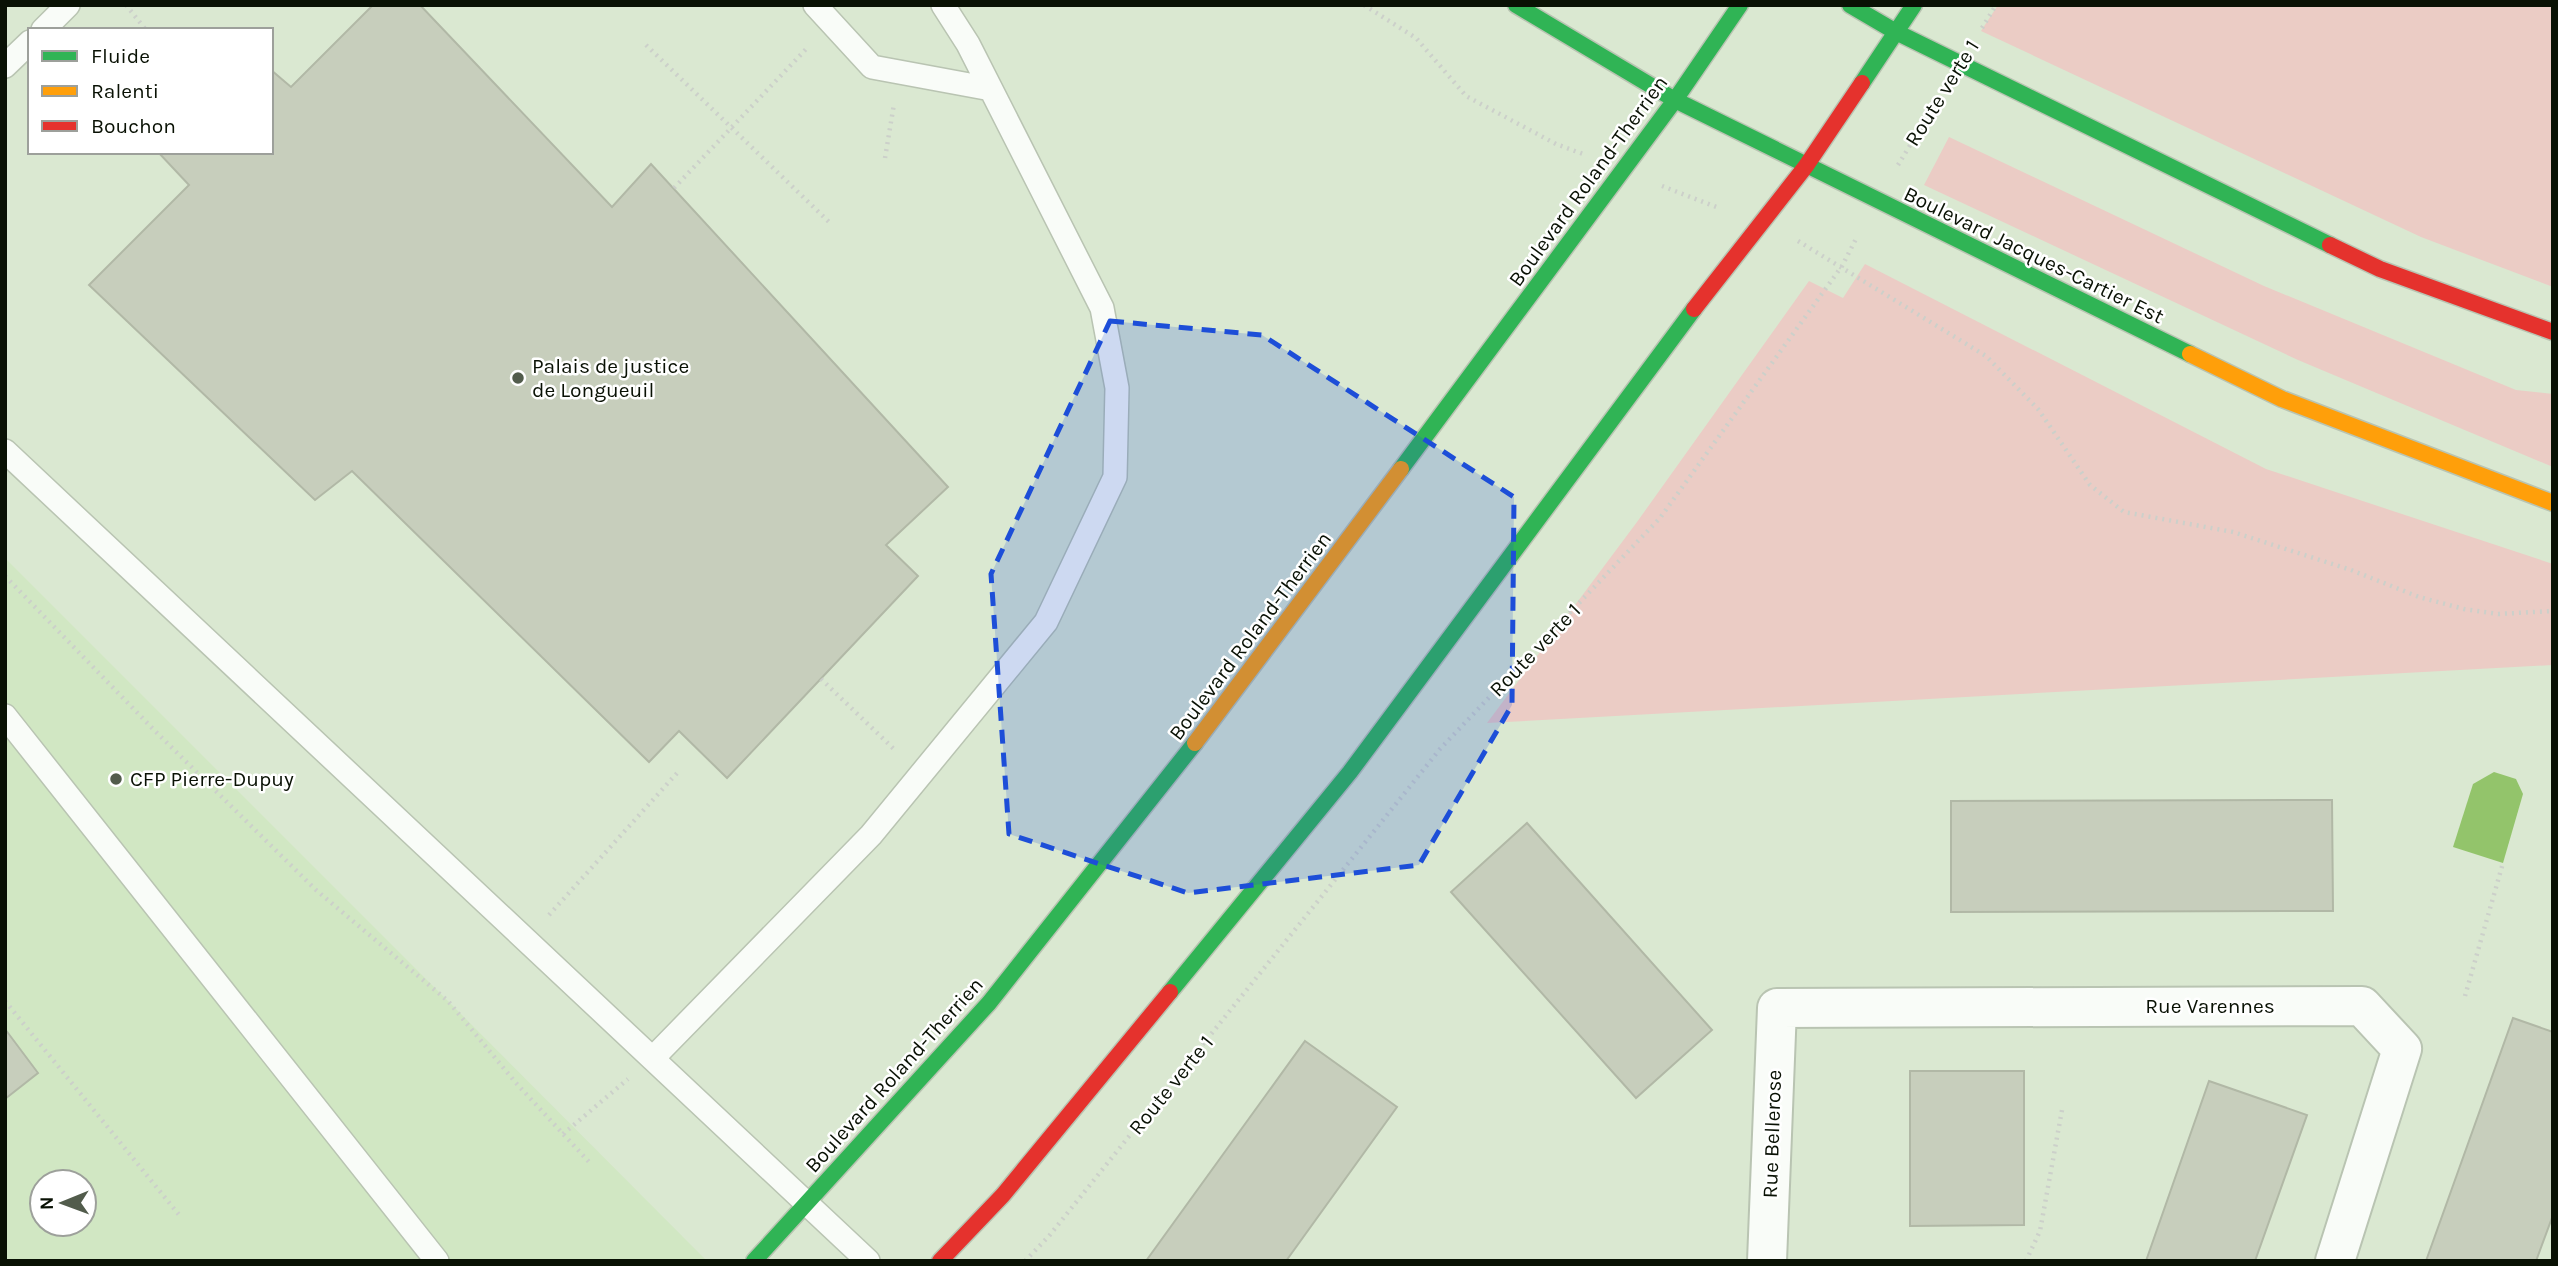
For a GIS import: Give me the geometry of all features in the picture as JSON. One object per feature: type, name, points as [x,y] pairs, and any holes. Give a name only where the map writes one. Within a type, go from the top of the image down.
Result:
[{"type":"main road","name":"Boulevard Jacques-Cartier Est","points":[[1516,5],[1675,100],[2281,399],[2553,503]]},
{"type":"main road","name":"Boulevard Roland-Therrien","points":[[754,1261],[989,1003],[1203,733],[1675,100],[1740,5]]},
{"type":"main road","points":[[1850,5],[1896,32],[2380,269],[2553,332]]},
{"type":"main road","points":[[940,1261],[1003,1195],[1350,772],[1739,249],[1762,225],[1806,166],[1914,5]]},
{"type":"street","name":"Rue Varennes","points":[[1777,1008],[2362,1006],[2402,1049],[2335,1261]]},
{"type":"street","name":"Rue Bellerose","points":[[1766,1261],[1777,1008]]},
{"type":"lane","points":[[45,28],[68,5]]},
{"type":"lane","points":[[816,5],[872,67],[991,89]]},
{"type":"lane","points":[[653,1058],[871,835],[1046,622],[1115,477],[1117,388],[1102,308],[991,89],[943,5]]},
{"type":"lane","points":[[5,66],[28,44]]},
{"type":"lane","points":[[5,451],[868,1261]]},
{"type":"lane","points":[[5,716],[437,1261]]},
{"type":"path","points":[[126,5],[144,28]]},
{"type":"path","points":[[1364,5],[1416,38],[1466,96],[1486,109],[1556,144],[1762,225],[1842,266],[1986,356],[2038,409],[2090,485],[2124,512],[2233,532],[2351,570],[2419,597],[2465,609],[2498,614],[2553,611]]},
{"type":"path","name":"Route verte 1","points":[[1025,1261],[1058,1226],[1440,749],[1660,518],[1842,266],[1877,201],[1996,5]]},
{"type":"path","points":[[674,188],[832,23]]},
{"type":"path","points":[[646,45],[829,222]]},
{"type":"path","points":[[885,158],[899,72]]},
{"type":"path","points":[[5,576],[154,730],[316,890],[448,1000],[590,1163]]},
{"type":"path","points":[[821,679],[921,774]]},
{"type":"path","points":[[527,939],[678,772]]},
{"type":"path","points":[[2465,996],[2503,863]]},
{"type":"path","points":[[5,1002],[180,1216]]},
{"type":"path","points":[[563,1134],[653,1058]]},
{"type":"path","points":[[2026,1261],[2040,1231],[2062,1110]]},
{"type":"highlighted area","points":[[1110,321],[1262,335],[1514,497],[1512,705],[1419,865],[1188,893],[1009,834],[991,574]]},
{"type":"shaded area","points":[[1998,5],[2553,5],[2553,287],[2421,237],[1981,31]]},
{"type":"shaded area","points":[[1949,137],[2264,286],[2516,390],[2553,394],[2553,467],[2298,360],[1924,185]]},
{"type":"shaded area","points":[[1865,264],[2266,469],[2553,564],[2553,665],[1487,723],[1637,522],[1809,281],[1843,298]]},
{"type":"shaded area","name":"CFP Pierre-Dupuy","points":[[5,558],[707,1261],[5,1261]]},
{"type":"shaded area","points":[[2494,772],[2516,779],[2523,794],[2503,863],[2453,847],[2473,784]]},
{"type":"building","name":"Palais de justice de Longueuil","points":[[373,5],[420,5],[612,207],[651,164],[948,487],[886,545],[918,576],[727,778],[679,731],[649,762],[352,471],[315,500],[89,285],[189,185],[160,154],[273,154],[273,72],[291,87]]},
{"type":"building","points":[[2332,800],[2333,911],[1951,912],[1951,801]]},
{"type":"building","points":[[1527,823],[1712,1030],[1636,1098],[1451,892]]},
{"type":"building","points":[[2513,1018],[2553,1032],[2553,1215],[2536,1261],[2426,1261]]},
{"type":"building","points":[[5,1029],[38,1073],[5,1099]]},
{"type":"building","points":[[1305,1041],[1397,1107],[1286,1261],[1146,1261]]},
{"type":"building","points":[[1910,1071],[2024,1071],[2024,1225],[1910,1226]]},
{"type":"building","points":[[2209,1081],[2307,1115],[2255,1261],[2146,1261]]},
{"type":"traffic: fast","points":[[1516,5],[1675,100],[2190,354]]},
{"type":"traffic: fast","points":[[1401,469],[1675,100],[1740,5]]},
{"type":"traffic: fast","points":[[1850,5],[1896,32],[2330,245]]},
{"type":"traffic: fast","points":[[1862,83],[1914,5]]},
{"type":"traffic: fast","points":[[1170,992],[1350,772],[1694,309]]},
{"type":"traffic: fast","points":[[754,1261],[989,1003],[1195,743]]},
{"type":"traffic: slow","points":[[2190,354],[2282,399],[2553,503]]},
{"type":"traffic: slow","points":[[1195,743],[1401,469]]},
{"type":"traffic: jam","points":[[1694,309],[1806,166],[1862,83]]},
{"type":"traffic: jam","points":[[2330,245],[2380,269],[2553,332]]},
{"type":"traffic: jam","points":[[940,1261],[1003,1195],[1170,992]]},
{"type":"place","name":"Palais de justice de Longueuil","points":[[518,378]]},
{"type":"place","name":"CFP Pierre-Dupuy","points":[[116,779]]}]
